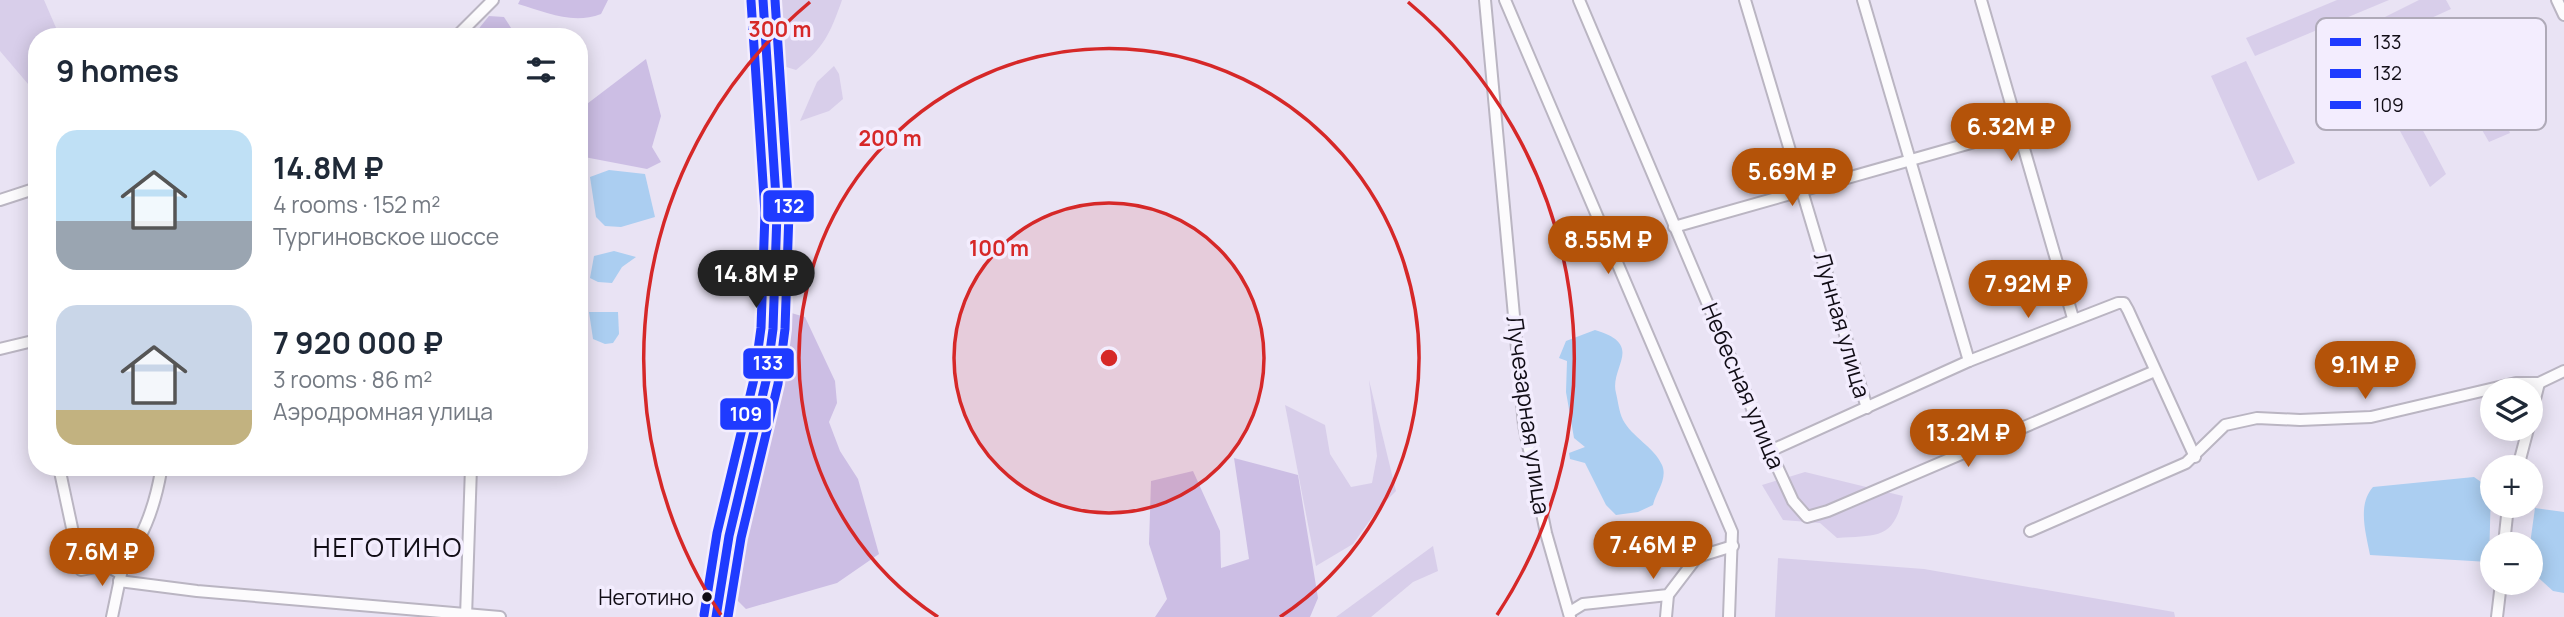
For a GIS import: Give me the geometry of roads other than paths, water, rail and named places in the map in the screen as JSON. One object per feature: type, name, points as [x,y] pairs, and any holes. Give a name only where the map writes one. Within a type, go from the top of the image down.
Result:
[{"type":"main road","points":[[716,617],[729,536],[766,381],[773,329],[777,213],[763,0]]},
{"type":"street","points":[[465,28],[493,0]]},
{"type":"street","name":"Лучезарная улица","points":[[1485,0],[1524,425],[1546,533],[1570,614]]},
{"type":"street","points":[[1505,0],[1728,520],[1733,547],[1729,617]]},
{"type":"street","name":"Небесная улица","points":[[1578,0],[1770,451],[1793,501],[1807,517],[1819,515],[2155,371]]},
{"type":"street","name":"Лунная улица","points":[[1745,0],[1867,408]]},
{"type":"street","points":[[1864,0],[1969,361]]},
{"type":"street","points":[[1981,0],[2073,318]]},
{"type":"street","points":[[2557,0],[2564,15]]},
{"type":"street","points":[[1674,227],[2017,131]]},
{"type":"street","points":[[0,200],[28,191]]},
{"type":"street","points":[[1770,451],[1969,361],[2111,303],[2124,303],[2195,457]]},
{"type":"street","points":[[0,349],[28,342]]},
{"type":"street","points":[[2543,381],[2564,371]]},
{"type":"street","points":[[2030,531],[2195,457],[2225,425],[2245,419],[2371,417],[2480,391]]},
{"type":"street","points":[[61,476],[81,570],[106,565],[119,577],[466,616],[500,617]]},
{"type":"street","points":[[112,617],[119,577],[142,539],[155,506],[160,476]]},
{"type":"street","points":[[466,616],[471,476]]},
{"type":"street","points":[[1667,617],[1668,595],[1697,556],[1733,547]]},
{"type":"street","points":[[1570,614],[1583,604],[1668,595]]},
{"type":"street","points":[[2497,617],[2500,595]]},
{"type":"water","points":[[609,170],[645,174],[655,217],[621,227],[605,226],[596,217],[590,177]]},
{"type":"water","points":[[614,251],[636,257],[622,267],[612,283],[598,282],[590,278],[594,256]]},
{"type":"water","points":[[589,312],[618,312],[619,334],[613,343],[605,344],[593,339]]},
{"type":"water","points":[[1595,330],[1619,343],[1622,357],[1615,383],[1622,417],[1662,465],[1663,480],[1653,505],[1638,512],[1616,515],[1606,505],[1585,463],[1570,459],[1569,453],[1585,447],[1574,438],[1566,392],[1567,361],[1559,358],[1566,341]]},
{"type":"water","points":[[2474,477],[2480,481],[2480,518],[2490,518],[2490,532],[2480,532],[2480,561],[2370,555],[2364,511],[2368,494],[2373,487]]},
{"type":"water","points":[[2543,509],[2564,512],[2564,593],[2553,591],[2543,582],[2543,532],[2532,532],[2534,518],[2543,518]]},
{"type":"place","name":"Неготино","points":[[707,597]]},
{"type":"district","name":"НЕГОТИНО","points":[[388,548]]}]
